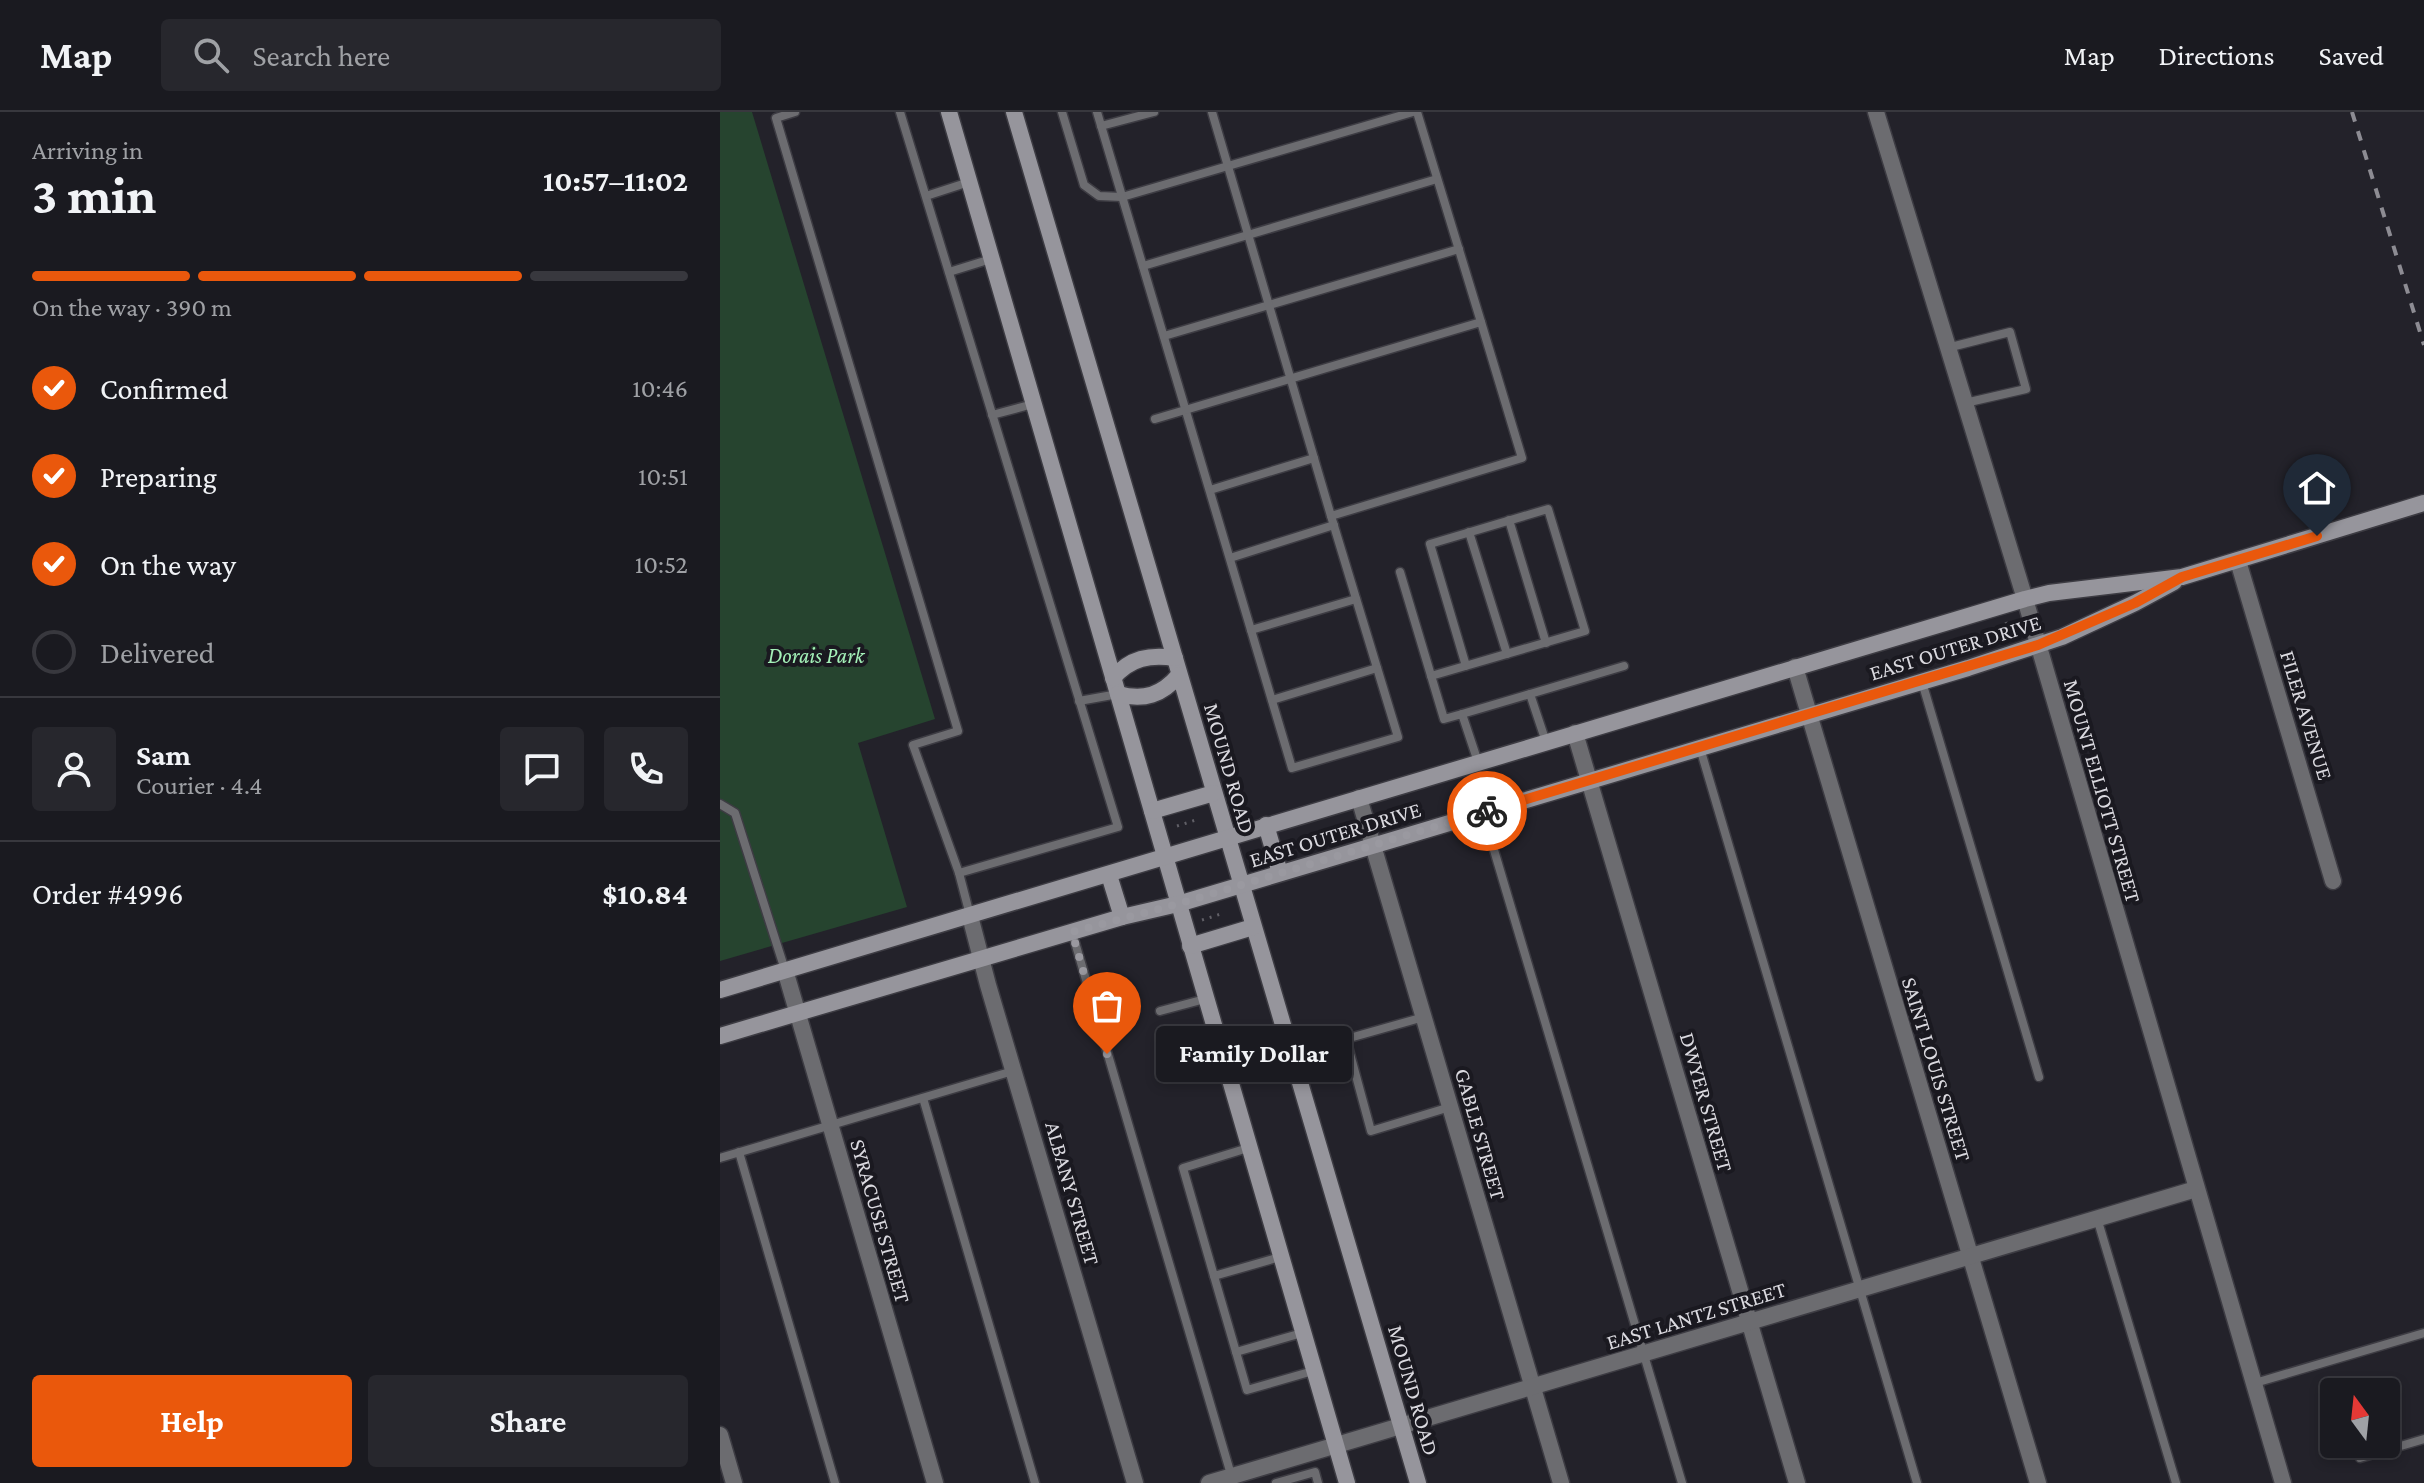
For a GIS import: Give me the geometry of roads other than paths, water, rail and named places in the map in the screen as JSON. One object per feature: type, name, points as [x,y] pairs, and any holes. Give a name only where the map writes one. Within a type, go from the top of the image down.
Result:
[{"type":"main road","points":[[949,112],[1347,1483]]},
{"type":"main road","name":"MOUND ROAD","points":[[1014,112],[1418,1483]]},
{"type":"main road","name":"EAST OUTER DRIVE","points":[[720,990],[2025,599],[2049,593],[2182,577],[2424,503]]},
{"type":"main road","name":"EAST OUTER DRIVE","points":[[720,1036],[1122,917],[1178,904],[1922,682],[2038,645],[2135,603],[2182,577]]},
{"type":"main road","points":[[1151,656],[1177,666],[1168,689],[1151,696],[1135,699],[1115,686],[1121,669],[1141,659],[1151,656]]},
{"type":"main road","points":[[1152,811],[1214,793]]},
{"type":"main road","points":[[1266,825],[1280,873]]},
{"type":"main road","points":[[1109,875],[1122,917]]},
{"type":"main road","points":[[1190,946],[1253,927]]},
{"type":"street","name":"MOUNT ELLIOTT STREET","points":[[1876,112],[2025,599],[2283,1483]]},
{"type":"street","name":"FILER AVENUE","points":[[2238,561],[2333,881]]},
{"type":"street","name":"SAINT LOUIS STREET","points":[[1795,667],[2038,1483]]},
{"type":"street","name":"DWYER STREET","points":[[1575,733],[1797,1483]]},
{"type":"street","name":"GABLE STREET","points":[[1359,798],[1561,1483]]},
{"type":"street","name":"ALBANY STREET","points":[[970,916],[1135,1483]]},
{"type":"street","name":"SYRACUSE STREET","points":[[785,970],[935,1483]]},
{"type":"street","name":"EAST LANTZ STREET","points":[[1209,1483],[1259,1476],[1336,1446],[2196,1189]]},
{"type":"street","points":[[720,1435],[734,1483]]},
{"type":"lane","points":[[795,112],[776,118],[958,731],[913,745],[959,873],[970,916]]},
{"type":"lane","points":[[900,112],[1118,827],[959,873]]},
{"type":"lane","points":[[1062,112],[1084,185],[1099,196],[1122,197],[1415,112],[1522,458],[1230,558]]},
{"type":"lane","points":[[1097,112],[1292,768],[1398,737],[1212,112]]},
{"type":"lane","points":[[1101,126],[1154,112]]},
{"type":"lane","points":[[1143,266],[1437,179]]},
{"type":"lane","points":[[926,196],[969,182]]},
{"type":"lane","points":[[1164,336],[1459,249]]},
{"type":"lane","points":[[949,272],[991,259]]},
{"type":"lane","points":[[1155,419],[1481,322]]},
{"type":"lane","points":[[1947,348],[2015,331],[2026,389]]},
{"type":"lane","points":[[1963,404],[2037,386]]},
{"type":"lane","points":[[992,415],[1033,404]]},
{"type":"lane","points":[[1210,490],[1314,458]]},
{"type":"lane","points":[[1431,676],[1466,666],[1507,654],[1546,643],[1585,631],[1548,509],[1430,544],[1466,666]]},
{"type":"lane","points":[[1509,520],[1546,643]]},
{"type":"lane","points":[[1469,532],[1507,654]]},
{"type":"lane","points":[[1400,572],[1444,719],[1624,666]]},
{"type":"lane","points":[[1251,630],[1356,599]]},
{"type":"lane","points":[[1272,700],[1377,668]]},
{"type":"lane","points":[[1922,682],[2039,1077]]},
{"type":"lane","points":[[1079,701],[1115,686]]},
{"type":"lane","points":[[1530,694],[1546,742]]},
{"type":"lane","points":[[1462,714],[1478,762]]},
{"type":"lane","points":[[1700,748],[1917,1483]]},
{"type":"lane","points":[[720,804],[735,813],[785,970]]},
{"type":"lane","points":[[1483,813],[1682,1483]]},
{"type":"lane","points":[[1072,932],[1103,1026],[1232,1480]]},
{"type":"lane","points":[[1160,1011],[1205,999]]},
{"type":"lane","points":[[1424,1017],[1346,1039],[1371,1131],[1450,1107]]},
{"type":"lane","points":[[720,1158],[1013,1071]]},
{"type":"lane","points":[[923,1098],[1035,1483]]},
{"type":"lane","points":[[1248,1148],[1183,1168],[1247,1390],[1313,1371]]},
{"type":"lane","points":[[739,1152],[835,1483]]},
{"type":"lane","points":[[2097,1218],[2176,1483]]},
{"type":"lane","points":[[1214,1276],[1280,1257]]},
{"type":"lane","points":[[1236,1352],[1302,1333]]},
{"type":"lane","points":[[2254,1384],[2424,1333]]},
{"type":"lane","points":[[2400,1446],[2424,1439]]},
{"type":"lane","points":[[1276,1483],[1315,1472],[1318,1483]]},
{"type":"railway","points":[[2352,112],[2424,345]]},
{"type":"place","name":"Family Dollar","points":[[1107,1054]]},
{"type":"park label","name":"Dorais Park","points":[[816,655]]}]
